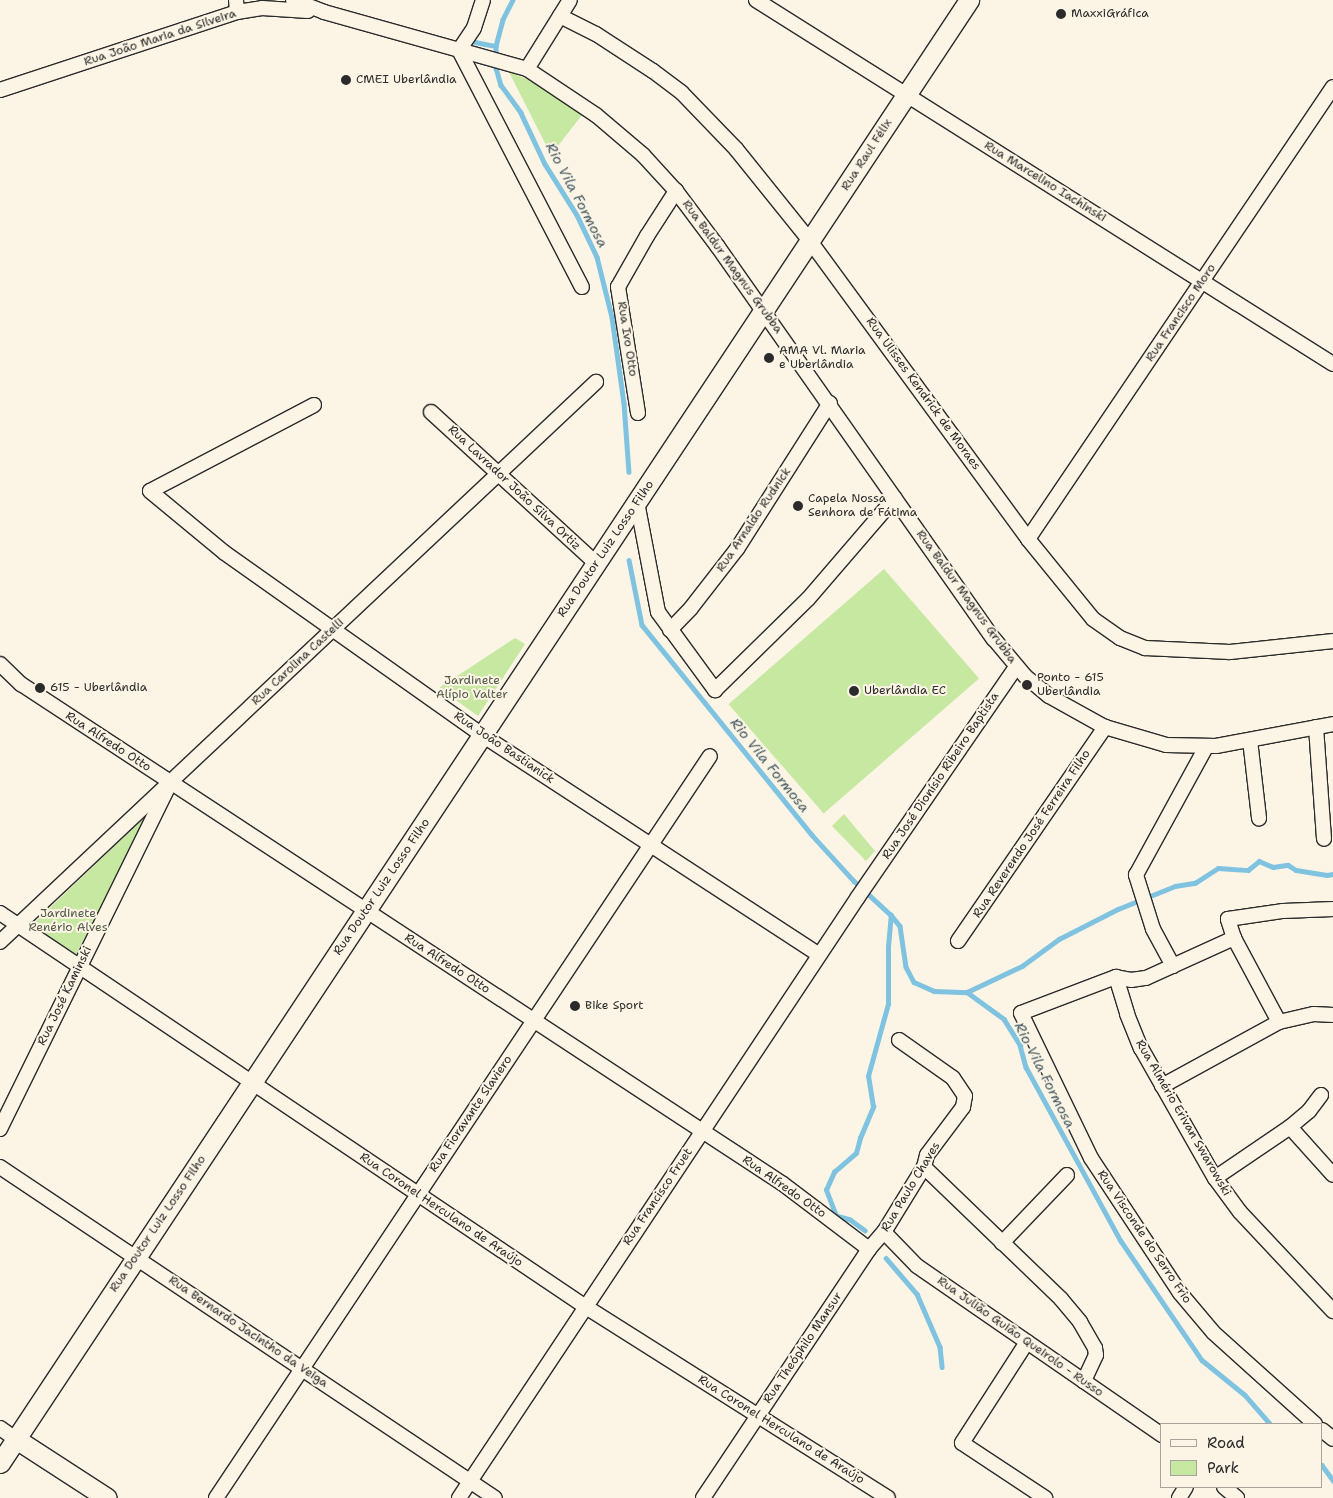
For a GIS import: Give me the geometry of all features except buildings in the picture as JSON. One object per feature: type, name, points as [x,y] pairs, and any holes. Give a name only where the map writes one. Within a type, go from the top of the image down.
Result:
[{"type":"street","name":"Rua Baldur Magnus Grubba","points":[[293,0],[324,12],[528,69],[576,99],[620,134],[661,173],[676,191],[764,310],[983,623],[1016,667],[1049,696],[1105,727],[1153,743],[1206,747],[1333,724]]},
{"type":"street","points":[[482,0],[474,28],[459,50],[582,287]]},
{"type":"street","points":[[528,69],[570,0]]},
{"type":"street","name":"Rua Marcelino Iachinski","points":[[756,0],[1333,364]]},
{"type":"street","name":"Rua Raul Félix","points":[[764,310],[970,0]]},
{"type":"street","name":"Rua João Maria da Silveira","points":[[0,90],[236,6],[324,12]]},
{"type":"street","name":"Rua Ulisses Kendrick de Moraes","points":[[560,16],[623,50],[682,93],[736,149],[810,241],[1028,539],[1093,619],[1120,638],[1144,648],[1230,652],[1333,641]]},
{"type":"street","name":"Rua Francisco Moro","points":[[1028,539],[1333,87]]},
{"type":"street","name":"Rua Ivo Otto","points":[[638,413],[618,287],[647,236],[676,191]]},
{"type":"street","name":"Rua Doutor Luiz Losso Filho","points":[[0,1463],[764,310]]},
{"type":"street","name":"Rua Carolina Castelli","points":[[0,942],[596,382]]},
{"type":"street","name":"Rua Arnaldo Rudnick","points":[[670,630],[737,549],[830,403]]},
{"type":"street","name":"Rua João Bastianick","points":[[314,405],[150,491],[225,553],[482,735],[820,955]]},
{"type":"street","name":"Rua Lavrador João Silva Ortiz","points":[[432,412],[596,563]]},
{"type":"street","points":[[637,502],[658,612],[715,690],[808,600],[895,498]]},
{"type":"street","name":"Rua Alfredo Otto","points":[[0,664],[21,684],[783,1184],[876,1241]]},
{"type":"street","name":"Rua José Dionísio Ribeiro Baptista","points":[[862,892],[1016,667]]},
{"type":"street","name":"Rua Reverendo José Ferreira Filho","points":[[958,941],[1105,727]]},
{"type":"street","points":[[1316,727],[1324,839]]},
{"type":"street","points":[[1250,740],[1259,818]]},
{"type":"street","points":[[1172,966],[1153,929],[1136,875],[1206,747]]},
{"type":"street","name":"Rua Fioravante Slaviero","points":[[216,1498],[710,756]]},
{"type":"street","name":"Rua José Kaminski","points":[[0,1129],[170,782]]},
{"type":"street","name":"Rua Francisco Fruet","points":[[459,1498],[862,892]]},
{"type":"street","points":[[1279,1022],[1234,938],[1228,919],[1283,911],[1333,909]]},
{"type":"street","name":"Rua Coronel Herculano de Araújo","points":[[0,913],[586,1307],[888,1498]]},
{"type":"street","points":[[1116,977],[1139,980],[1234,938]]},
{"type":"street","name":"Rua Visconde do Serro Frio","points":[[1116,977],[1021,1013],[1091,1158],[1180,1293],[1213,1332],[1314,1423]]},
{"type":"street","name":"Rua Almério Erivan Swarowski","points":[[1116,977],[1132,1029],[1162,1086],[1215,1178],[1240,1212],[1333,1311]]},
{"type":"street","points":[[1162,1086],[1279,1022],[1314,1014],[1333,1015]]},
{"type":"street","name":"Rua Paulo Chaves","points":[[876,1241],[924,1167],[927,1155],[963,1107],[965,1096],[958,1083],[949,1074],[899,1040]]},
{"type":"street","points":[[1215,1178],[1290,1127],[1309,1111],[1320,1095]]},
{"type":"street","points":[[1290,1127],[1333,1175]]},
{"type":"street","name":"Rua Bernardo Jacintho da Veiga","points":[[0,1167],[495,1498]]},
{"type":"street","points":[[924,1167],[1061,1299],[1088,1334],[1096,1355],[1084,1381]]},
{"type":"street","points":[[1002,1243],[1067,1175]]},
{"type":"street","name":"Rua Julião Guião Queirolo - Russo","points":[[876,1241],[912,1262],[1160,1434]]},
{"type":"street","name":"Rua Theóphilo Mansur","points":[[703,1498],[876,1241]]},
{"type":"street","points":[[1027,1342],[962,1443],[1045,1498]]},
{"type":"street","points":[[0,1428],[107,1498]]},
{"type":"street","points":[[1323,1431],[1333,1439]]},
{"type":"street","points":[[1225,1488],[1237,1498]]},
{"type":"green space","points":[[509,72],[532,81],[582,115],[551,155]]},
{"type":"green space","name":"Uberlândia EC","points":[[884,569],[979,678],[824,814],[729,704]]},
{"type":"green space","name":"Jardinete Alípio Valter","points":[[515,638],[525,644],[478,716],[439,688]]},
{"type":"green space","points":[[844,814],[875,851],[866,861],[832,826]]},
{"type":"green space","name":"Jardinete Renério Alves","points":[[145,817],[76,955],[32,925]]},
{"type":"waterway","name":"Rio Vila Formosa","points":[[513,0],[503,20],[496,46],[496,68],[501,85],[521,113],[545,164],[577,215],[597,257],[612,317],[624,403],[629,472]]},
{"type":"waterway","points":[[475,42],[496,46]]},
{"type":"waterway","name":"Rio Vila Formosa","points":[[629,560],[642,625],[812,835],[854,881],[891,915],[900,926],[906,967],[914,982],[934,991],[967,992],[1004,1019],[1020,1045],[1026,1067],[1121,1241],[1202,1360],[1245,1395],[1269,1423]]},
{"type":"waterway","points":[[967,992],[1022,966],[1059,939],[1118,909],[1175,886],[1195,883],[1218,868],[1248,870],[1259,861],[1273,867],[1288,865],[1296,870],[1327,875],[1333,874]]},
{"type":"waterway","points":[[865,1231],[850,1220],[836,1216],[826,1190],[834,1172],[856,1153],[873,1107],[868,1076],[888,1004],[888,947],[891,915]]},
{"type":"waterway","points":[[886,1258],[917,1294],[940,1347],[942,1367]]},
{"type":"waterway","name":"Rio Vila Formosa","points":[[1323,1466],[1333,1480]]},
{"type":"place","name":"MaxxiGráfica","points":[[1061,14]]},
{"type":"place","name":"CMEI Uberlândia","points":[[346,80]]},
{"type":"place","name":"AMA Vl. Maria e Uberlândia","points":[[769,358]]},
{"type":"place","name":"Capela Nossa Senhora de Fátima","points":[[798,506]]},
{"type":"place","name":"Ponto - 615 Uberlândia","points":[[1027,685]]},
{"type":"place","name":"615 - Uberlândia","points":[[40,688]]},
{"type":"place","name":"Uberlândia EC","points":[[854,691]]},
{"type":"place","name":"Bike Sport","points":[[575,1006]]}]
